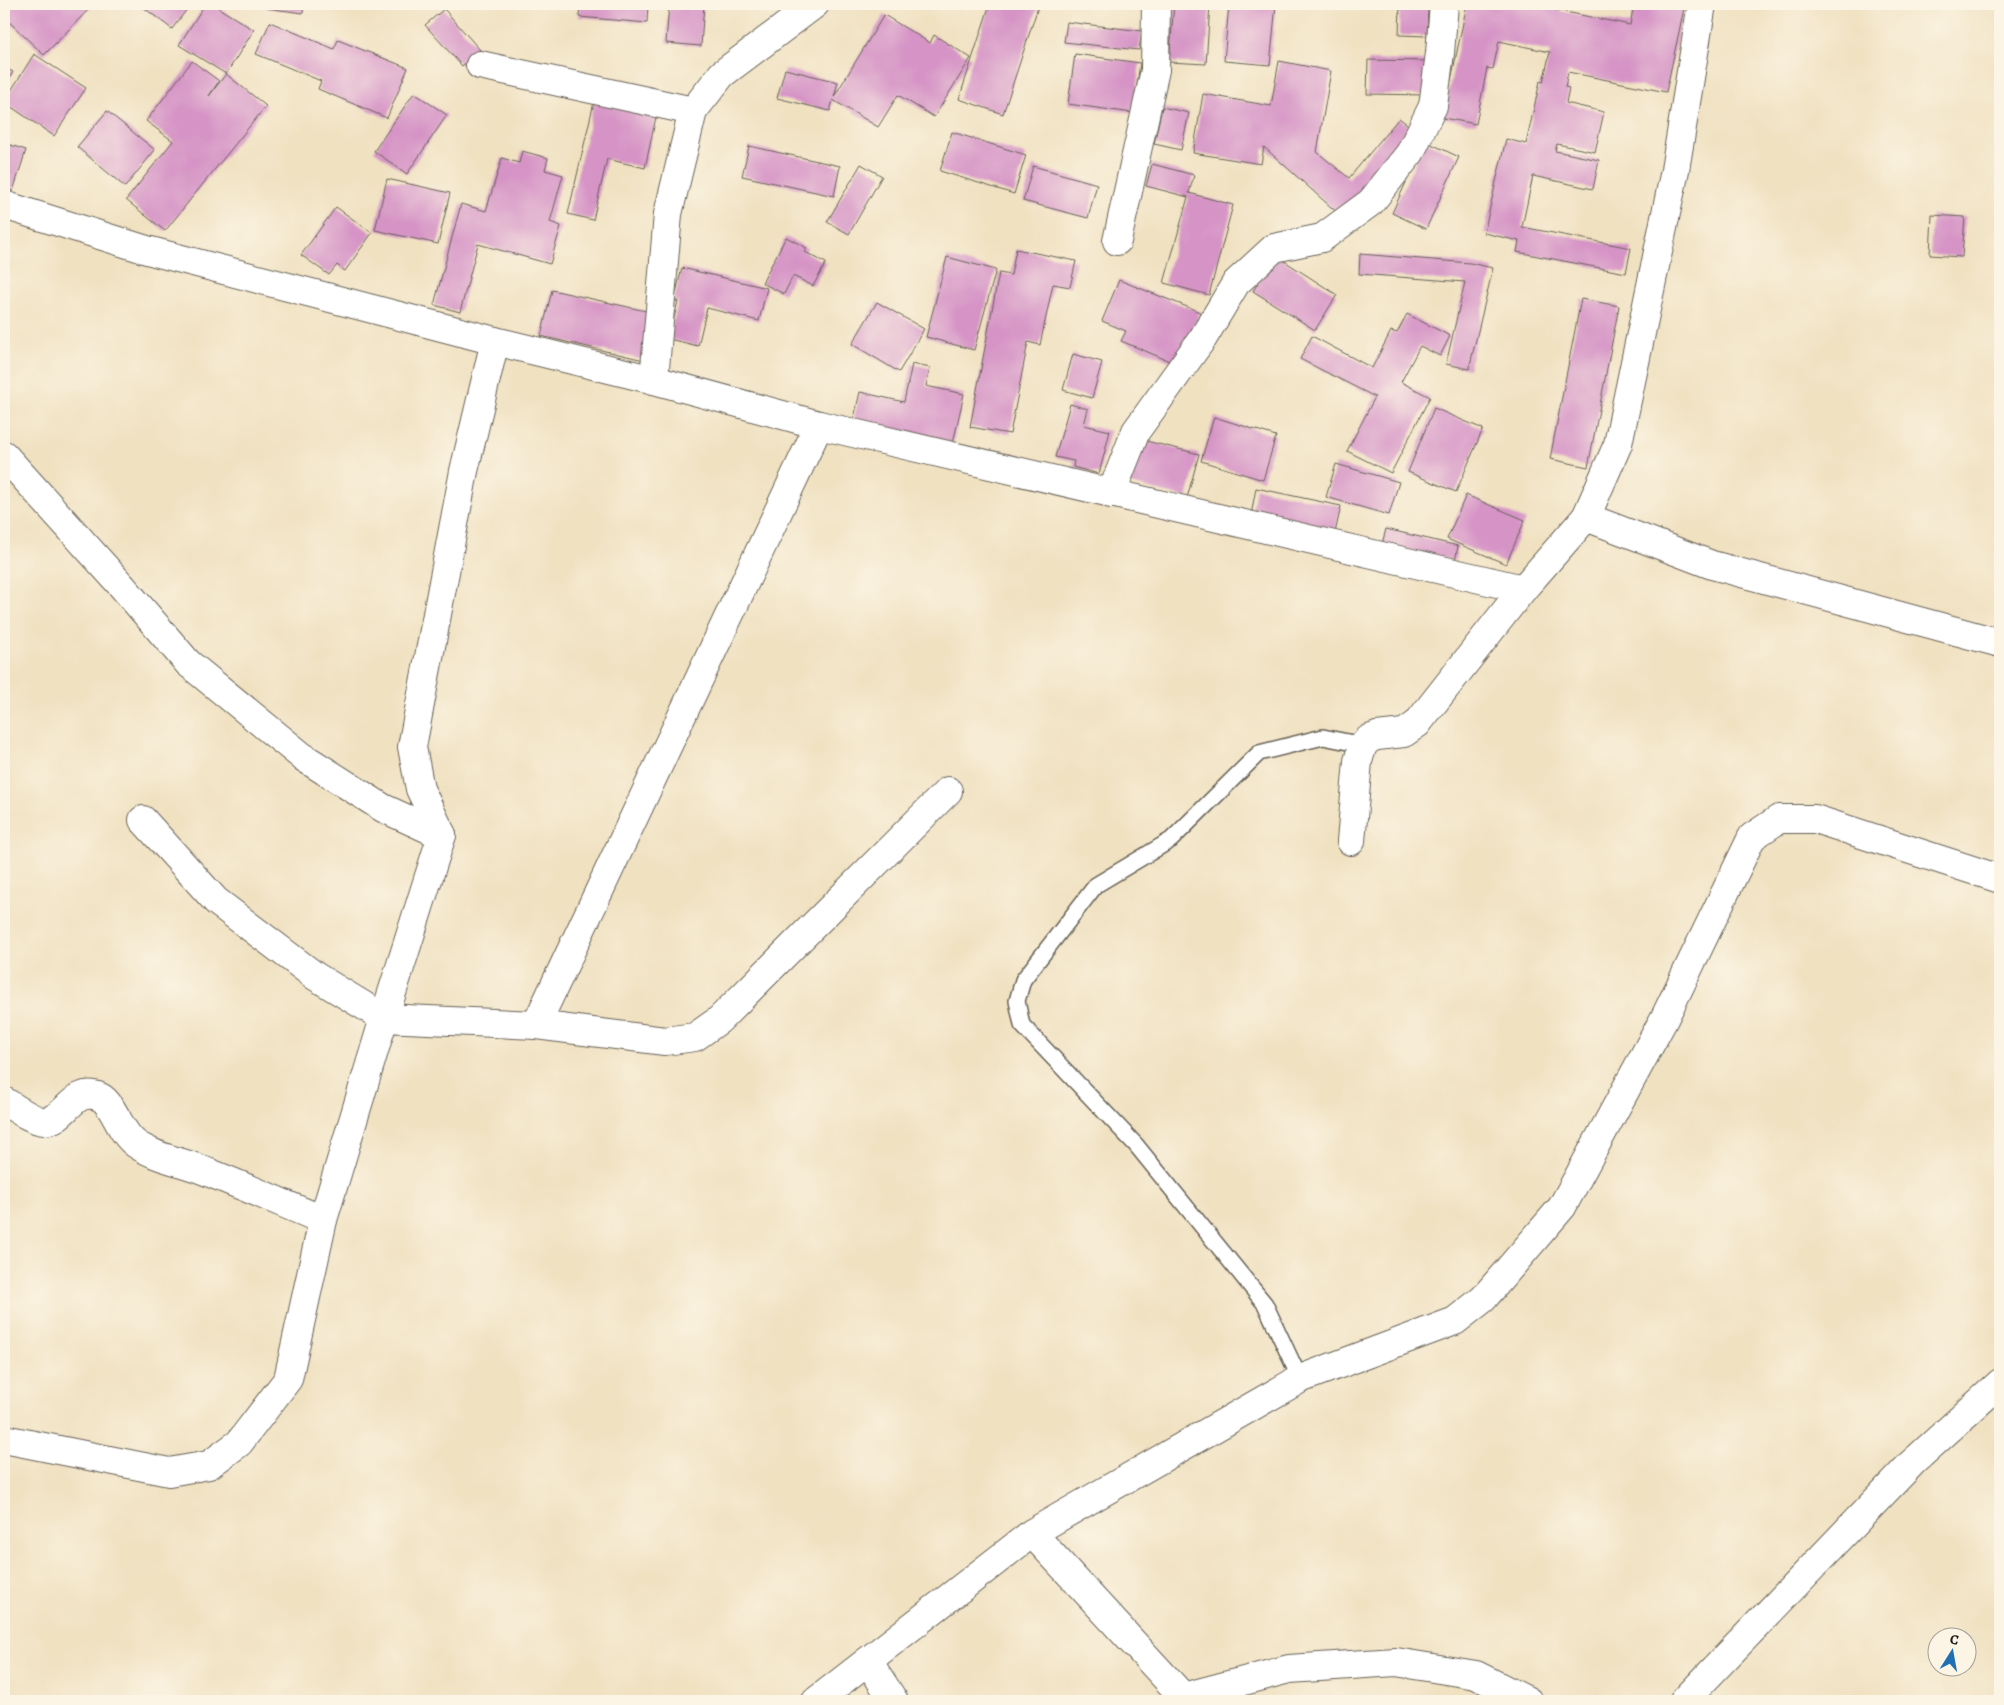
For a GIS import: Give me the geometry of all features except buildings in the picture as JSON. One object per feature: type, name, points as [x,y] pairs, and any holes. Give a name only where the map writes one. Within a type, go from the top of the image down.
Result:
[{"type":"street","points":[[654,380],[668,214],[693,111],[722,74],[815,4]]},
{"type":"street","points":[[1116,241],[1155,70],[1156,4]]},
{"type":"street","points":[[1111,494],[1136,431],[1203,338],[1236,284],[1274,248],[1322,238],[1371,202],[1410,153],[1433,106],[1444,4]]},
{"type":"street","points":[[1351,841],[1358,761],[1362,745],[1369,739],[1377,736],[1404,733],[1417,724],[1523,589],[1586,517],[1618,444],[1675,170],[1702,4]]},
{"type":"street","points":[[480,65],[693,111]]},
{"type":"street","points":[[4,205],[147,250],[495,341],[654,380],[819,425],[1523,589]]},
{"type":"street","points":[[4,1439],[169,1472],[209,1465],[239,1442],[288,1378],[323,1220],[442,835],[420,789],[412,748],[464,471],[495,341]]},
{"type":"street","points":[[536,1025],[819,425]]},
{"type":"street","points":[[4,455],[116,579],[188,663],[302,757],[383,808],[442,835]]},
{"type":"street","points":[[1586,517],[1712,566],[2000,643]]},
{"type":"street","points":[[143,820],[216,901],[315,976],[384,1018],[536,1025],[665,1041],[694,1037],[719,1020],[948,791]]},
{"type":"street","points":[[816,1701],[1032,1533],[1300,1379],[1455,1321],[1483,1299],[1562,1207],[1664,1019],[1752,837],[1779,819],[1815,819],[2000,879]]},
{"type":"street","points":[[4,1101],[37,1120],[46,1121],[54,1118],[78,1097],[87,1094],[102,1098],[108,1104],[124,1133],[143,1148],[198,1168],[323,1220]]},
{"type":"street","points":[[1684,1701],[1912,1464],[2000,1383]]},
{"type":"street","points":[[1032,1533],[1185,1699],[1289,1669],[1396,1662],[1476,1675],[1528,1701]]},
{"type":"street","points":[[868,1661],[894,1701]]},
{"type":"lane","points":[[1300,1379],[1265,1304],[1136,1145],[1022,1025],[1017,1000],[1023,980],[1096,885],[1171,840],[1259,752],[1322,737],[1362,745]]}]
